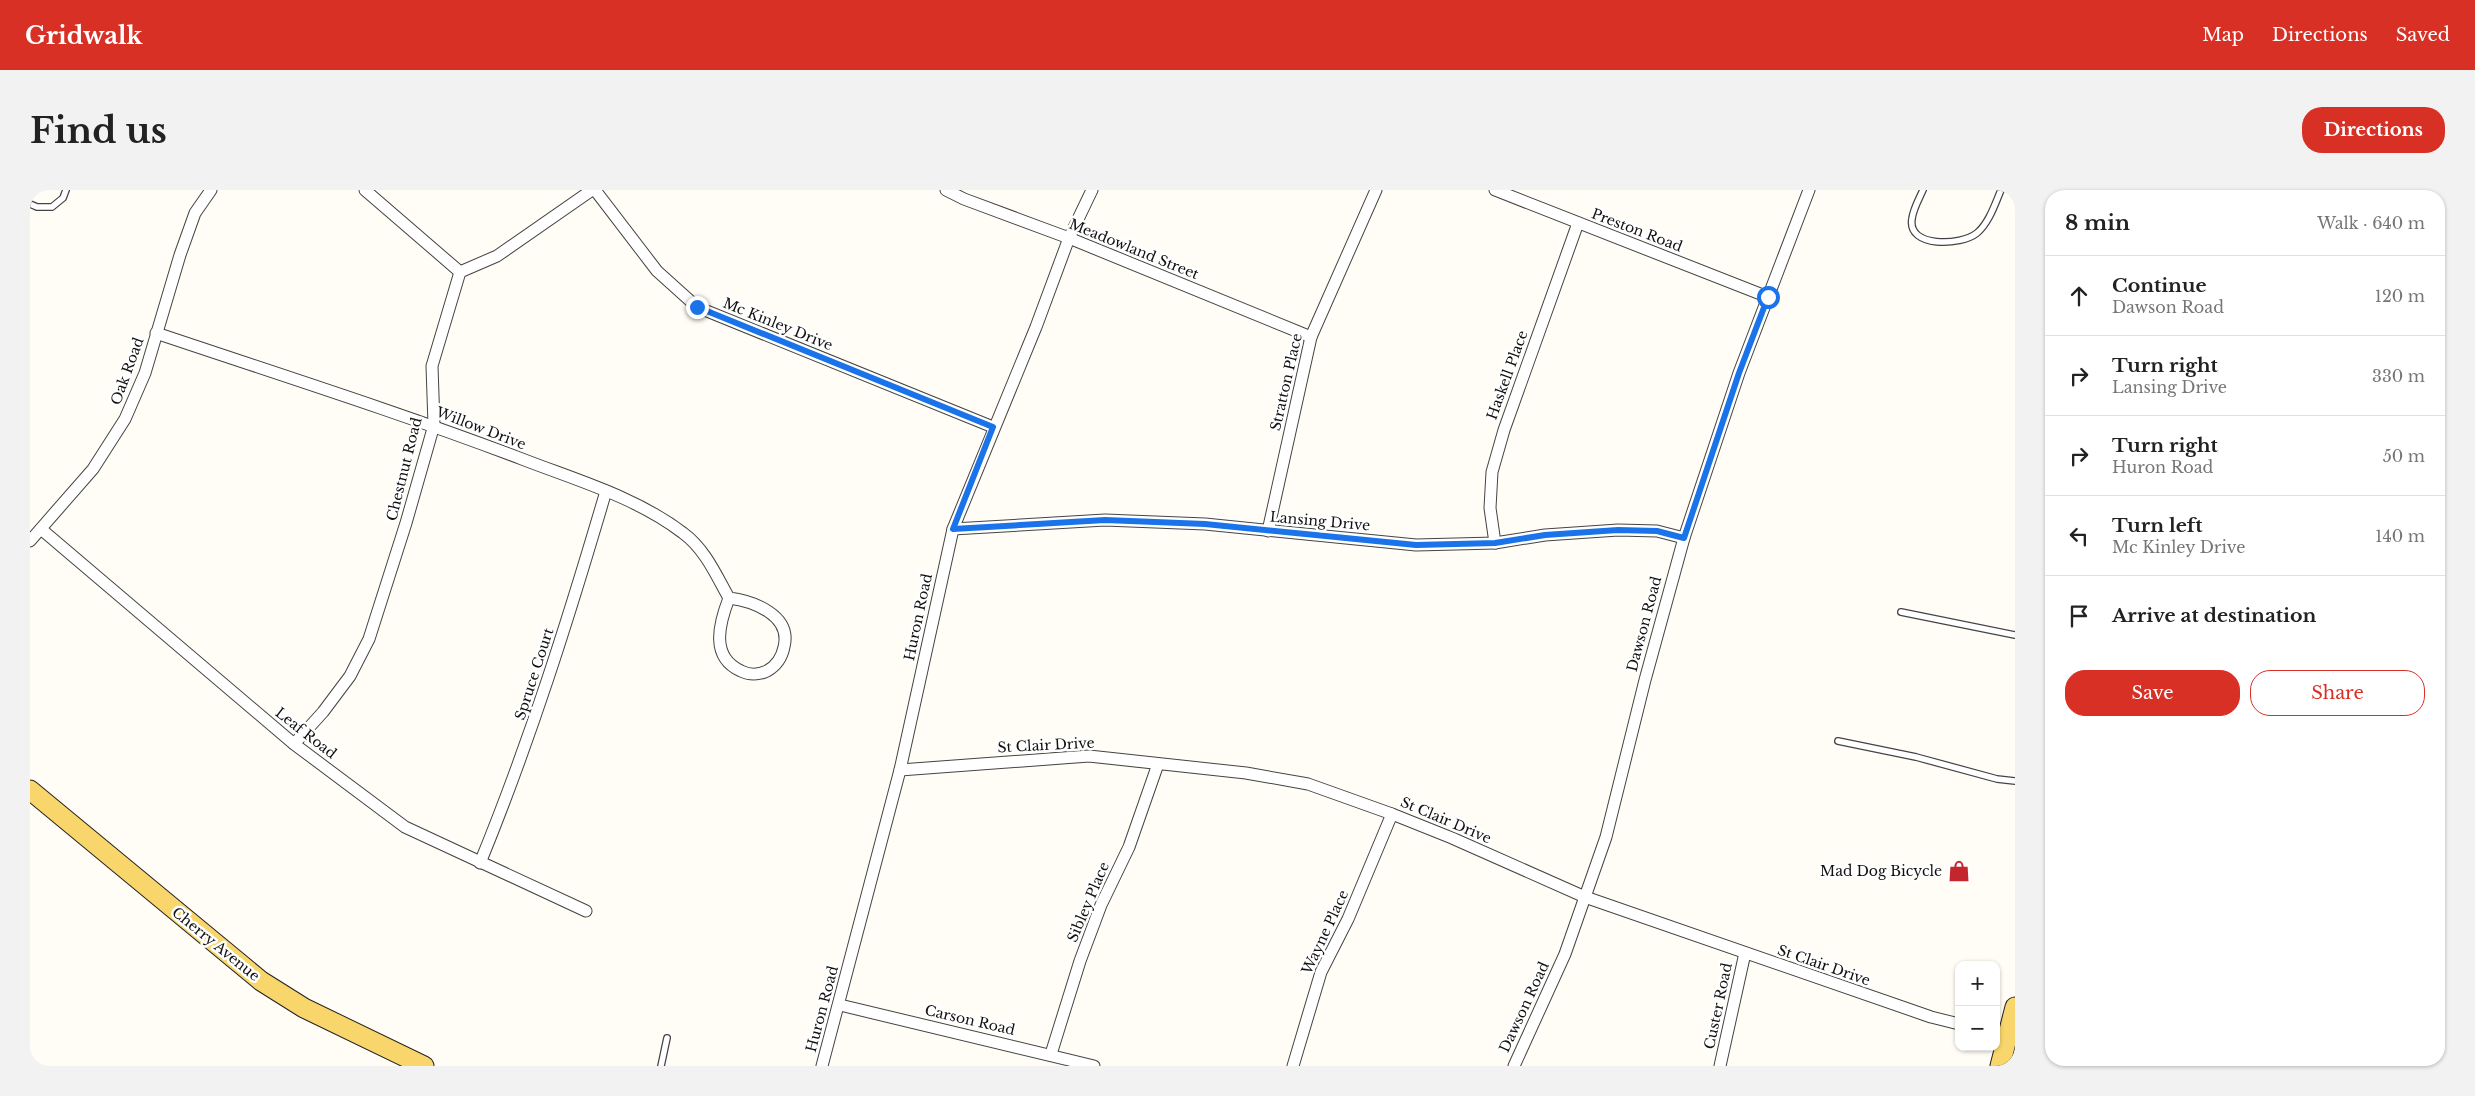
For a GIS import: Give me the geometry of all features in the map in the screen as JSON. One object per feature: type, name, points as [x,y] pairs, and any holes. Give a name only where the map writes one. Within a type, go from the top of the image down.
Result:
[{"type":"main road","name":"Cherry Avenue","points":[[30,790],[260,981],[312,1012],[424,1066]]},
{"type":"main road","points":[[2000,1066],[2002,1034],[2015,1008]]},
{"type":"street","name":"Oak Road","points":[[30,541],[93,469],[125,419],[145,373],[195,213],[211,190]]},
{"type":"street","points":[[365,190],[460,272],[497,256],[594,190]]},
{"type":"street","name":"Mc Kinley Drive","points":[[594,190],[657,271],[697,307],[993,427]]},
{"type":"street","name":"Meadowland Street","points":[[946,190],[964,200],[1069,238],[1311,337]]},
{"type":"street","name":"Huron Road","points":[[822,1066],[840,1005],[900,770],[953,529],[993,427],[1036,327],[1069,238],[1092,190]]},
{"type":"street","name":"Stratton Place","points":[[1268,531],[1311,337],[1376,190]]},
{"type":"street","name":"Preston Road","points":[[1495,190],[1768,297]]},
{"type":"street","name":"Dawson Road","points":[[1514,1066],[1565,954],[1606,837],[1645,680],[1684,538],[1739,373],[1809,190]]},
{"type":"street","name":"Haskell Place","points":[[1495,543],[1490,508],[1492,472],[1504,430],[1578,223]]},
{"type":"street","name":"Chestnut Road","points":[[294,744],[323,712],[350,676],[369,639],[406,523],[434,426],[432,366],[460,272]]},
{"type":"street","name":"Willow Drive","points":[[156,333],[434,426],[606,491],[647,510],[684,534],[700,549],[728,598]]},
{"type":"street","name":"Spruce Court","points":[[480,862],[512,787],[556,660],[606,491]]},
{"type":"street","name":"Lansing Drive","points":[[953,529],[1105,520],[1205,524],[1416,545],[1495,543],[1545,535],[1618,530],[1657,531],[1684,538]]},
{"type":"street","name":"Leaf Road","points":[[40,529],[294,744],[405,827],[586,910]]},
{"type":"street","points":[[728,598],[743,600],[773,614],[784,630],[786,642],[783,653],[778,662],[766,671],[754,674],[743,672],[730,666],[722,656],[718,638],[721,616],[728,598]]},
{"type":"street","name":"St Clair Drive","points":[[900,770],[1089,756],[1246,773],[1308,784],[1392,814],[1585,897],[1932,1018],[1955,1023]]},
{"type":"street","name":"Sibley Place","points":[[1051,1054],[1080,961],[1101,904],[1129,847],[1158,764]]},
{"type":"street","name":"Wayne Place","points":[[1293,1066],[1321,972],[1348,919],[1392,814]]},
{"type":"street","name":"Custer Road","points":[[1720,1066],[1745,953]]},
{"type":"street","name":"Carson Road","points":[[840,1005],[1051,1054],[1094,1066]]},
{"type":"lane","points":[[30,204],[52,207],[63,198],[66,190]]},
{"type":"lane","points":[[1923,190],[1911,220],[1914,228],[1920,235],[1935,243],[1953,244],[1967,240],[1978,233],[1989,217],[2001,190]]},
{"type":"lane","points":[[1901,612],[2015,635]]},
{"type":"lane","points":[[1838,741],[1916,757],[2015,782]]},
{"type":"lane","points":[[661,1066],[667,1038]]},
{"type":"place","name":"Mad Dog Bicycle","points":[[1959,871]]},
{"type":"route","points":[[697,307],[993,427],[953,529],[1105,520],[1205,524],[1416,545],[1495,543],[1545,535],[1618,530],[1657,531],[1684,538],[1739,373],[1768,297]]}]
